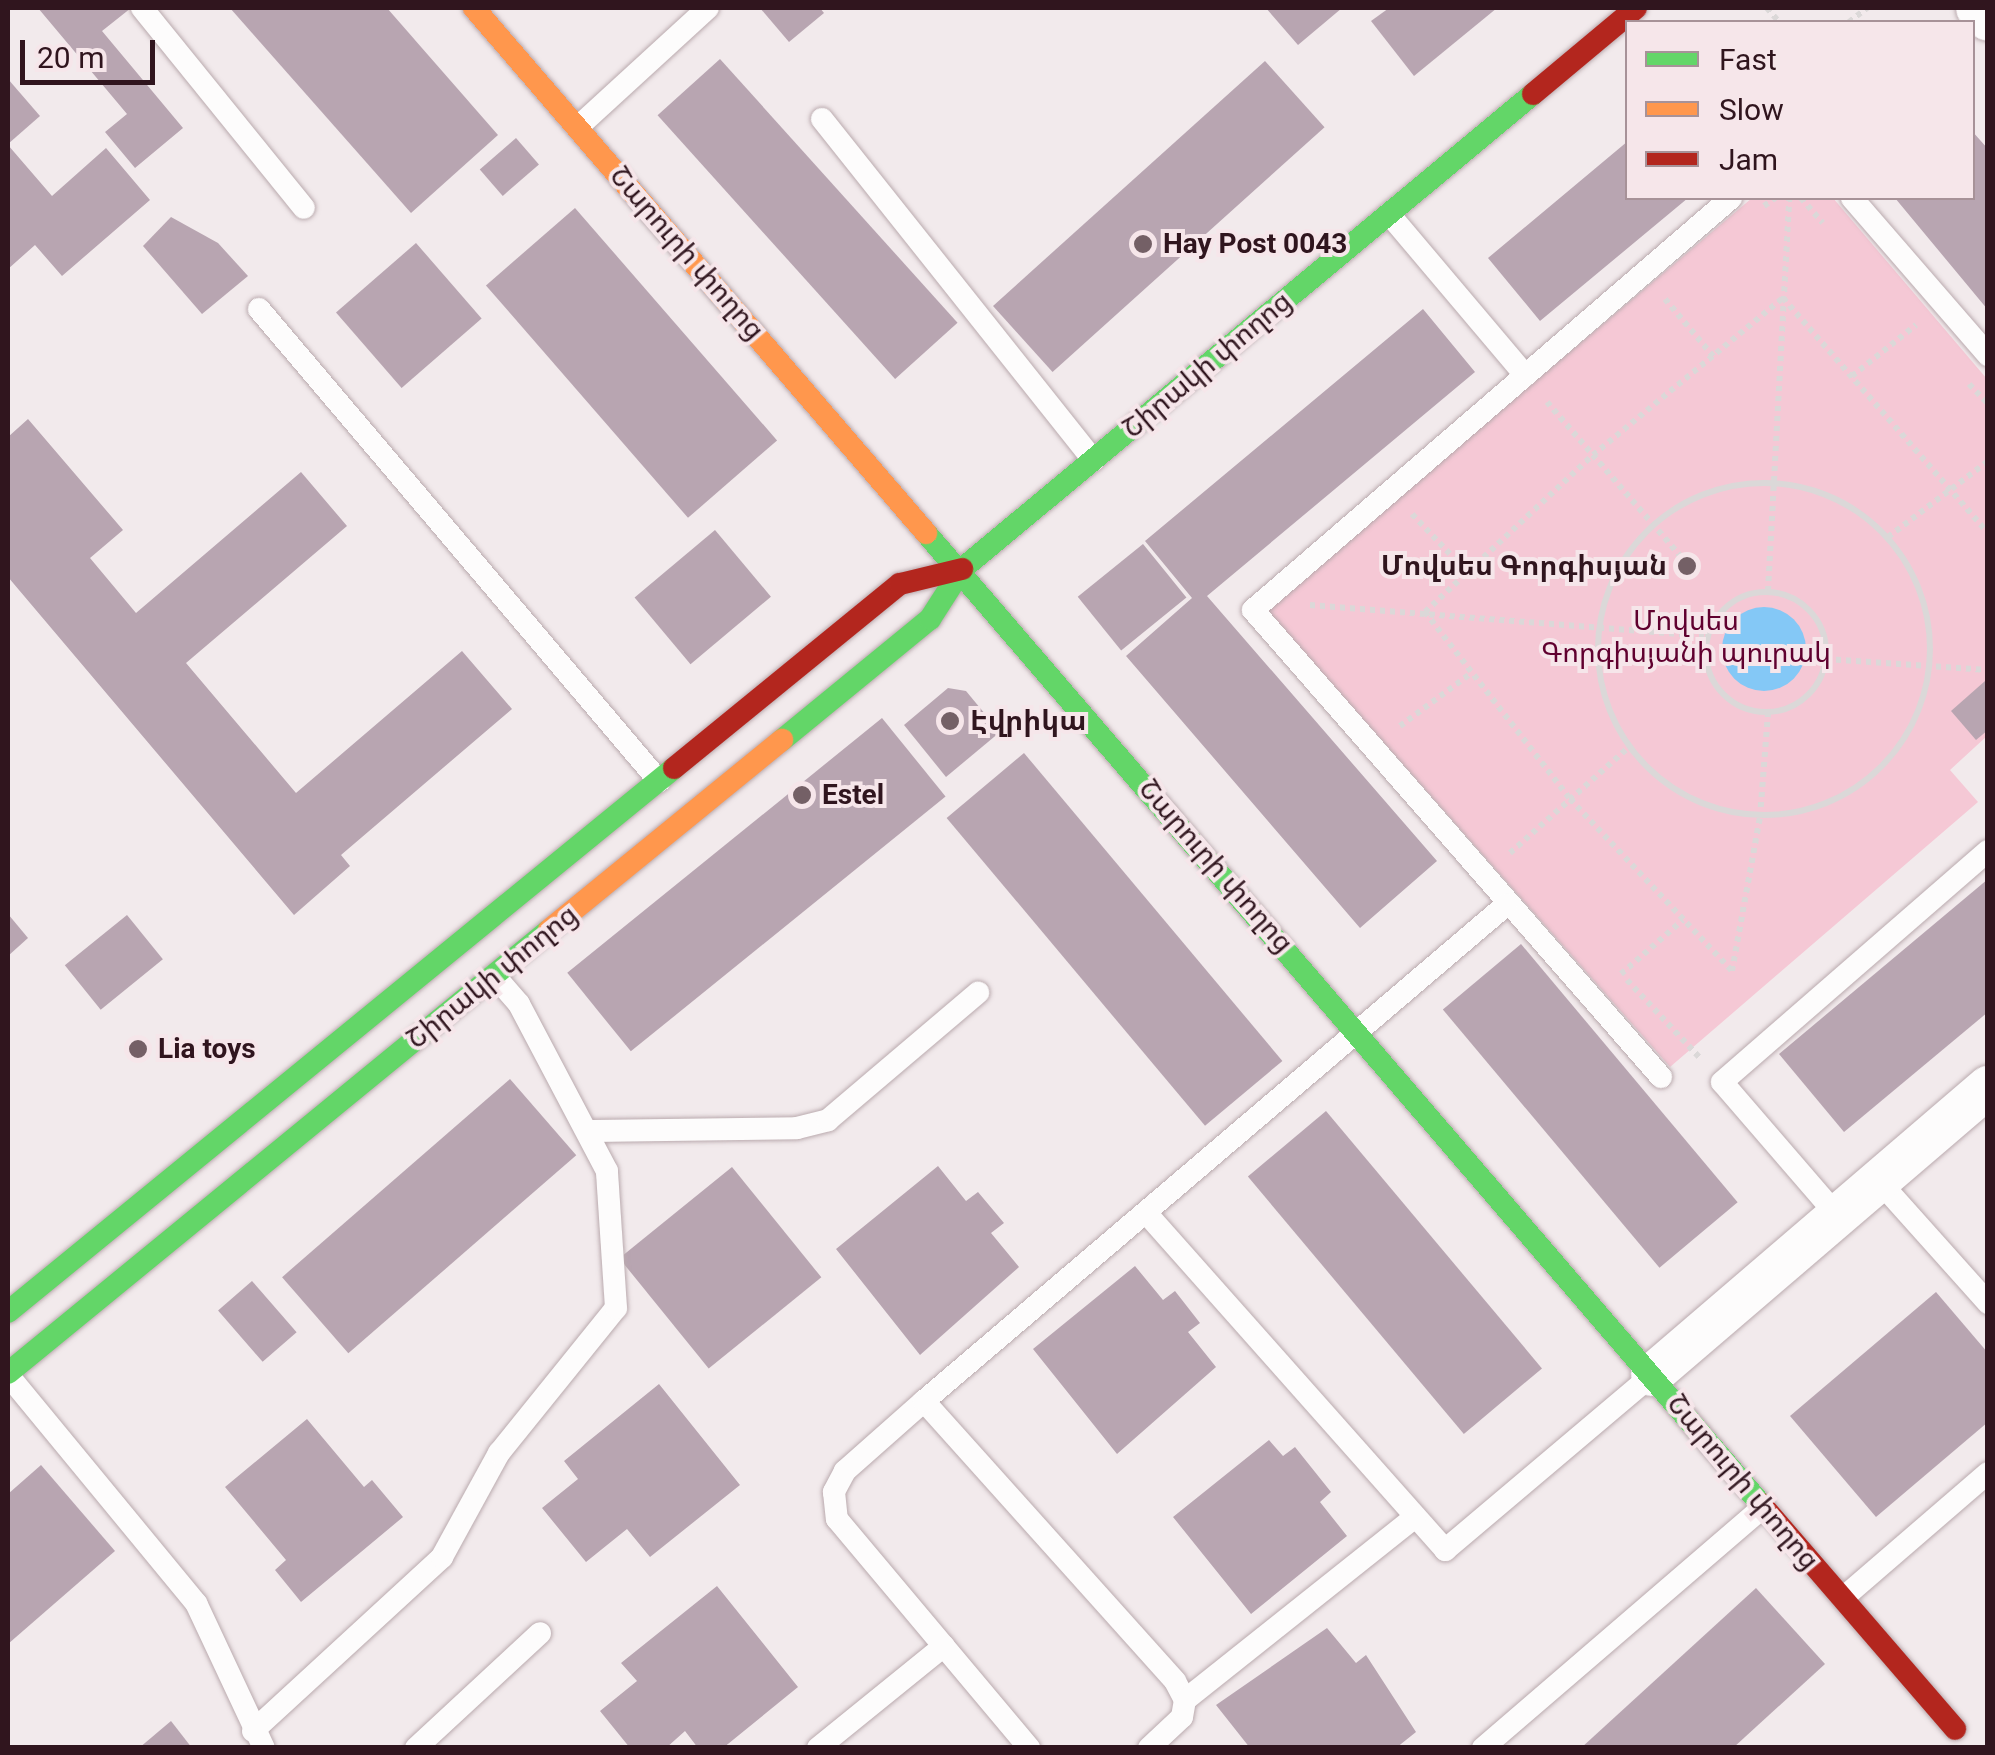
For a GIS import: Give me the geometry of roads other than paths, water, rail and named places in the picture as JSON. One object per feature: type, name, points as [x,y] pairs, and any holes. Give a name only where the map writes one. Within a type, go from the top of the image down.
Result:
[{"type":"main road","name":"Շարուրի փողոց","points":[[474,8],[962,569],[1955,1729]]},
{"type":"main road","name":"Շիրակի փողոց","points":[[8,1374],[930,620],[962,569],[1636,8]]},
{"type":"main road","name":"Շիրակի փողոց","points":[[8,1312],[900,584],[962,569]]},
{"type":"street","points":[[1976,8],[1988,20]]},
{"type":"street","points":[[1652,1375],[1988,1086]]},
{"type":"lane","points":[[142,8],[304,208]]},
{"type":"lane","points":[[578,128],[708,8]]},
{"type":"lane","points":[[822,119],[1093,460]]},
{"type":"lane","points":[[1661,1077],[1506,905],[1253,610],[1531,383],[1729,200]]},
{"type":"lane","points":[[1854,200],[1988,355]]},
{"type":"lane","points":[[1388,214],[1531,383]]},
{"type":"lane","points":[[259,309],[659,781]]},
{"type":"lane","points":[[1836,1214],[1722,1082],[1988,851]]},
{"type":"lane","points":[[1029,1748],[837,1519],[834,1492],[924,1401],[1148,1215],[1506,905]]},
{"type":"lane","points":[[8,1374],[196,1604],[259,1739],[442,1557],[500,1453],[616,1308],[607,1171],[592,1130],[494,975]]},
{"type":"lane","points":[[592,1130],[798,1128],[828,1120],[978,993]]},
{"type":"lane","points":[[1878,1180],[1988,1303]]},
{"type":"lane","points":[[1148,1215],[1444,1550],[1652,1375]]},
{"type":"lane","points":[[924,1401],[1185,1700]]},
{"type":"lane","points":[[1843,1598],[1988,1474]]},
{"type":"lane","points":[[1483,1748],[1764,1506]]},
{"type":"lane","points":[[1149,1748],[1182,1717],[1185,1700],[1415,1517]]},
{"type":"lane","points":[[416,1748],[540,1633]]},
{"type":"lane","points":[[818,1748],[944,1646]]},
{"type":"water","points":[[1764,607],[1780,610],[1794,619],[1803,633],[1803,665],[1794,679],[1780,688],[1764,691],[1748,688],[1734,679],[1725,665],[1722,649],[1725,633],[1734,619],[1748,610]]},
{"type":"place","name":"Hay Post 0043","points":[[1143,244]]},
{"type":"place","name":"Մովսես Գորգիսյան","points":[[1687,566]]},
{"type":"place","name":"Էվրիկա","points":[[950,721]]},
{"type":"place","name":"Estel","points":[[802,795]]},
{"type":"place","name":"Lia toys","points":[[138,1049]]},
{"type":"park label","name":"Մովսես Գորգիսյանի պուրակ","points":[[1686,637]]}]
